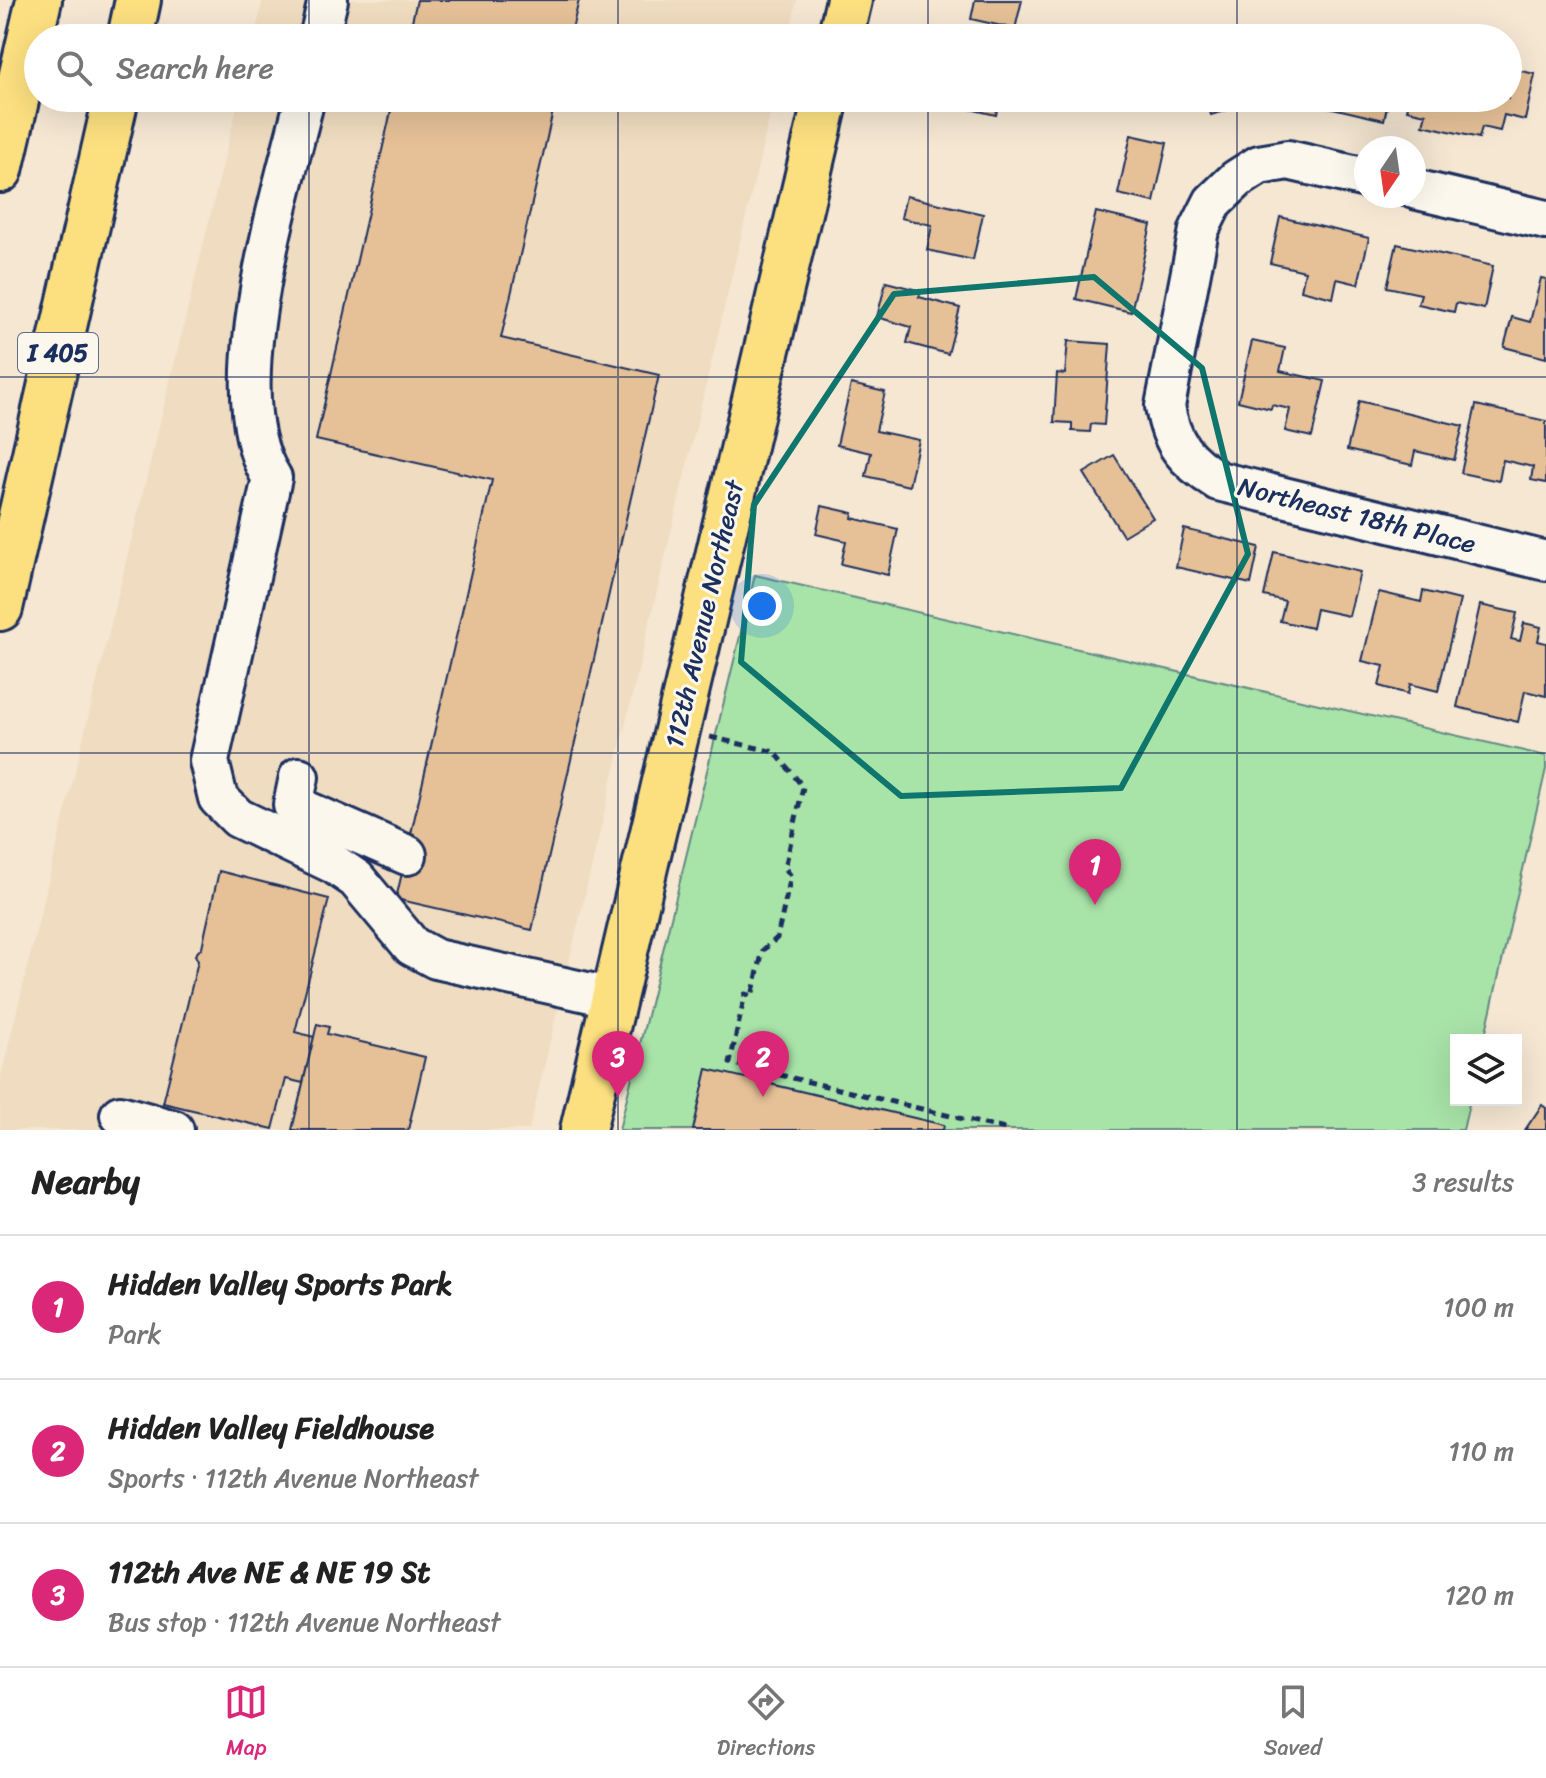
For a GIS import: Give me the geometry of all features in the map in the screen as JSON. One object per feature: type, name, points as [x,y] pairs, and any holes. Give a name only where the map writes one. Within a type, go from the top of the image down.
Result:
[{"type":"main road","points":[[33,24],[39,0]]},
{"type":"main road","points":[[133,24],[138,0]]},
{"type":"main road","points":[[0,170],[24,65]]},
{"type":"main road","name":"I 405","points":[[0,608],[113,112]]},
{"type":"main road","name":"112th Avenue Northeast","points":[[583,1130],[823,112]]},
{"type":"street","points":[[322,24],[328,0]]},
{"type":"street","points":[[302,112],[254,312],[250,385],[256,441],[263,465],[272,478],[209,761],[212,783],[218,798],[238,818],[334,864],[356,879],[412,946],[436,959],[614,998]]},
{"type":"street","name":"Northeast 18th Place","points":[[1354,175],[1288,160],[1259,165],[1237,179],[1213,202],[1199,230],[1165,406],[1168,427],[1179,448],[1196,467],[1218,481],[1546,561]]},
{"type":"street","points":[[1426,192],[1546,220]]},
{"type":"street","points":[[299,777],[293,805],[407,855]]},
{"type":"street","points":[[120,1115],[174,1130]]},
{"type":"path","points":[[710,737],[775,752],[803,787],[785,868],[791,876],[777,938],[763,950],[752,996],[745,994],[730,1063],[1009,1130]]},
{"type":"highlighted area","points":[[1094,277],[1202,368],[1248,554],[1121,788],[901,796],[741,662],[754,505],[894,294]]},
{"type":"shaded area","points":[[263,0],[797,0],[791,24],[257,24]]},
{"type":"shaded area","points":[[236,112],[771,112],[529,1130],[0,1130],[0,1080]]},
{"type":"green space","points":[[755,575],[1546,756],[1546,769],[1485,1034],[1450,1034],[1450,1106],[1469,1106],[1463,1130],[619,1130]]},
{"type":"building","points":[[417,0],[579,0],[573,24],[411,24]]},
{"type":"building","points":[[975,0],[1022,0],[1016,24],[993,24],[971,19]]},
{"type":"building","points":[[1522,71],[1535,74],[1525,120],[1504,115],[1500,131],[1482,127],[1479,138],[1423,125],[1426,114],[1416,112],[1522,112]]},
{"type":"building","points":[[391,112],[553,112],[501,338],[659,375],[532,930],[396,899],[492,480],[316,440]]},
{"type":"building","points":[[1350,112],[1386,112],[1384,120]]},
{"type":"building","points":[[1131,135],[1167,143],[1154,202],[1118,194]]},
{"type":"building","points":[[906,196],[983,214],[973,260],[927,250],[932,225],[901,218]]},
{"type":"building","points":[[1096,212],[1151,225],[1131,312],[1076,299]]},
{"type":"building","points":[[1280,217],[1369,238],[1358,284],[1337,279],[1333,298],[1301,290],[1305,271],[1270,263]]},
{"type":"building","points":[[1397,244],[1493,266],[1484,309],[1456,303],[1454,312],[1418,304],[1421,294],[1387,287]]},
{"type":"building","points":[[1541,278],[1546,279],[1546,358],[1504,347],[1512,317],[1530,322]]},
{"type":"building","points":[[886,282],[921,291],[919,297],[960,308],[948,354],[907,343],[911,327],[877,317]]},
{"type":"building","points":[[1068,341],[1110,344],[1104,425],[1091,424],[1090,432],[1072,431],[1072,423],[1054,422],[1057,373],[1065,374]]},
{"type":"building","points":[[1252,341],[1285,348],[1280,371],[1325,381],[1312,437],[1285,431],[1290,409],[1272,405],[1271,409],[1238,401]]},
{"type":"building","points":[[851,384],[885,392],[876,431],[919,440],[909,486],[866,476],[871,453],[837,445]]},
{"type":"building","points":[[1359,401],[1463,426],[1454,460],[1415,451],[1412,465],[1347,450]]},
{"type":"building","points":[[1476,405],[1546,421],[1546,483],[1531,480],[1533,467],[1503,460],[1499,481],[1461,473]]},
{"type":"building","points":[[1114,455],[1153,518],[1123,536],[1084,473]]},
{"type":"building","points":[[822,506],[853,513],[852,518],[898,529],[888,575],[841,564],[846,541],[816,534]]},
{"type":"building","points":[[1184,529],[1259,547],[1251,584],[1176,567]]},
{"type":"building","points":[[1274,552],[1360,572],[1349,616],[1316,609],[1312,628],[1280,621],[1285,601],[1264,596]]},
{"type":"building","points":[[1423,591],[1460,600],[1438,691],[1410,684],[1408,694],[1379,686],[1384,666],[1362,661],[1379,592],[1421,602]]},
{"type":"building","points":[[1480,605],[1517,613],[1511,639],[1520,641],[1524,623],[1541,627],[1538,641],[1546,643],[1546,696],[1525,691],[1518,722],[1457,707]]},
{"type":"building","points":[[219,871],[329,899],[295,1032],[314,1037],[303,1083],[286,1079],[273,1129],[163,1103],[198,961],[195,955],[202,947]]},
{"type":"building","points":[[317,1024],[329,1027],[327,1034],[425,1057],[408,1130],[292,1130]]},
{"type":"building","points":[[707,1069],[944,1125],[943,1130],[693,1130]]},
{"type":"building","points":[[1542,1105],[1546,1108],[1546,1130],[1525,1130]]},
{"type":"place","name":"Hidden Valley Sports Park","points":[[1095,905]]},
{"type":"place","name":"112th Ave NE & NE 19 St","points":[[618,1097]]},
{"type":"place","name":"Hidden Valley Fieldhouse","points":[[763,1097]]}]
